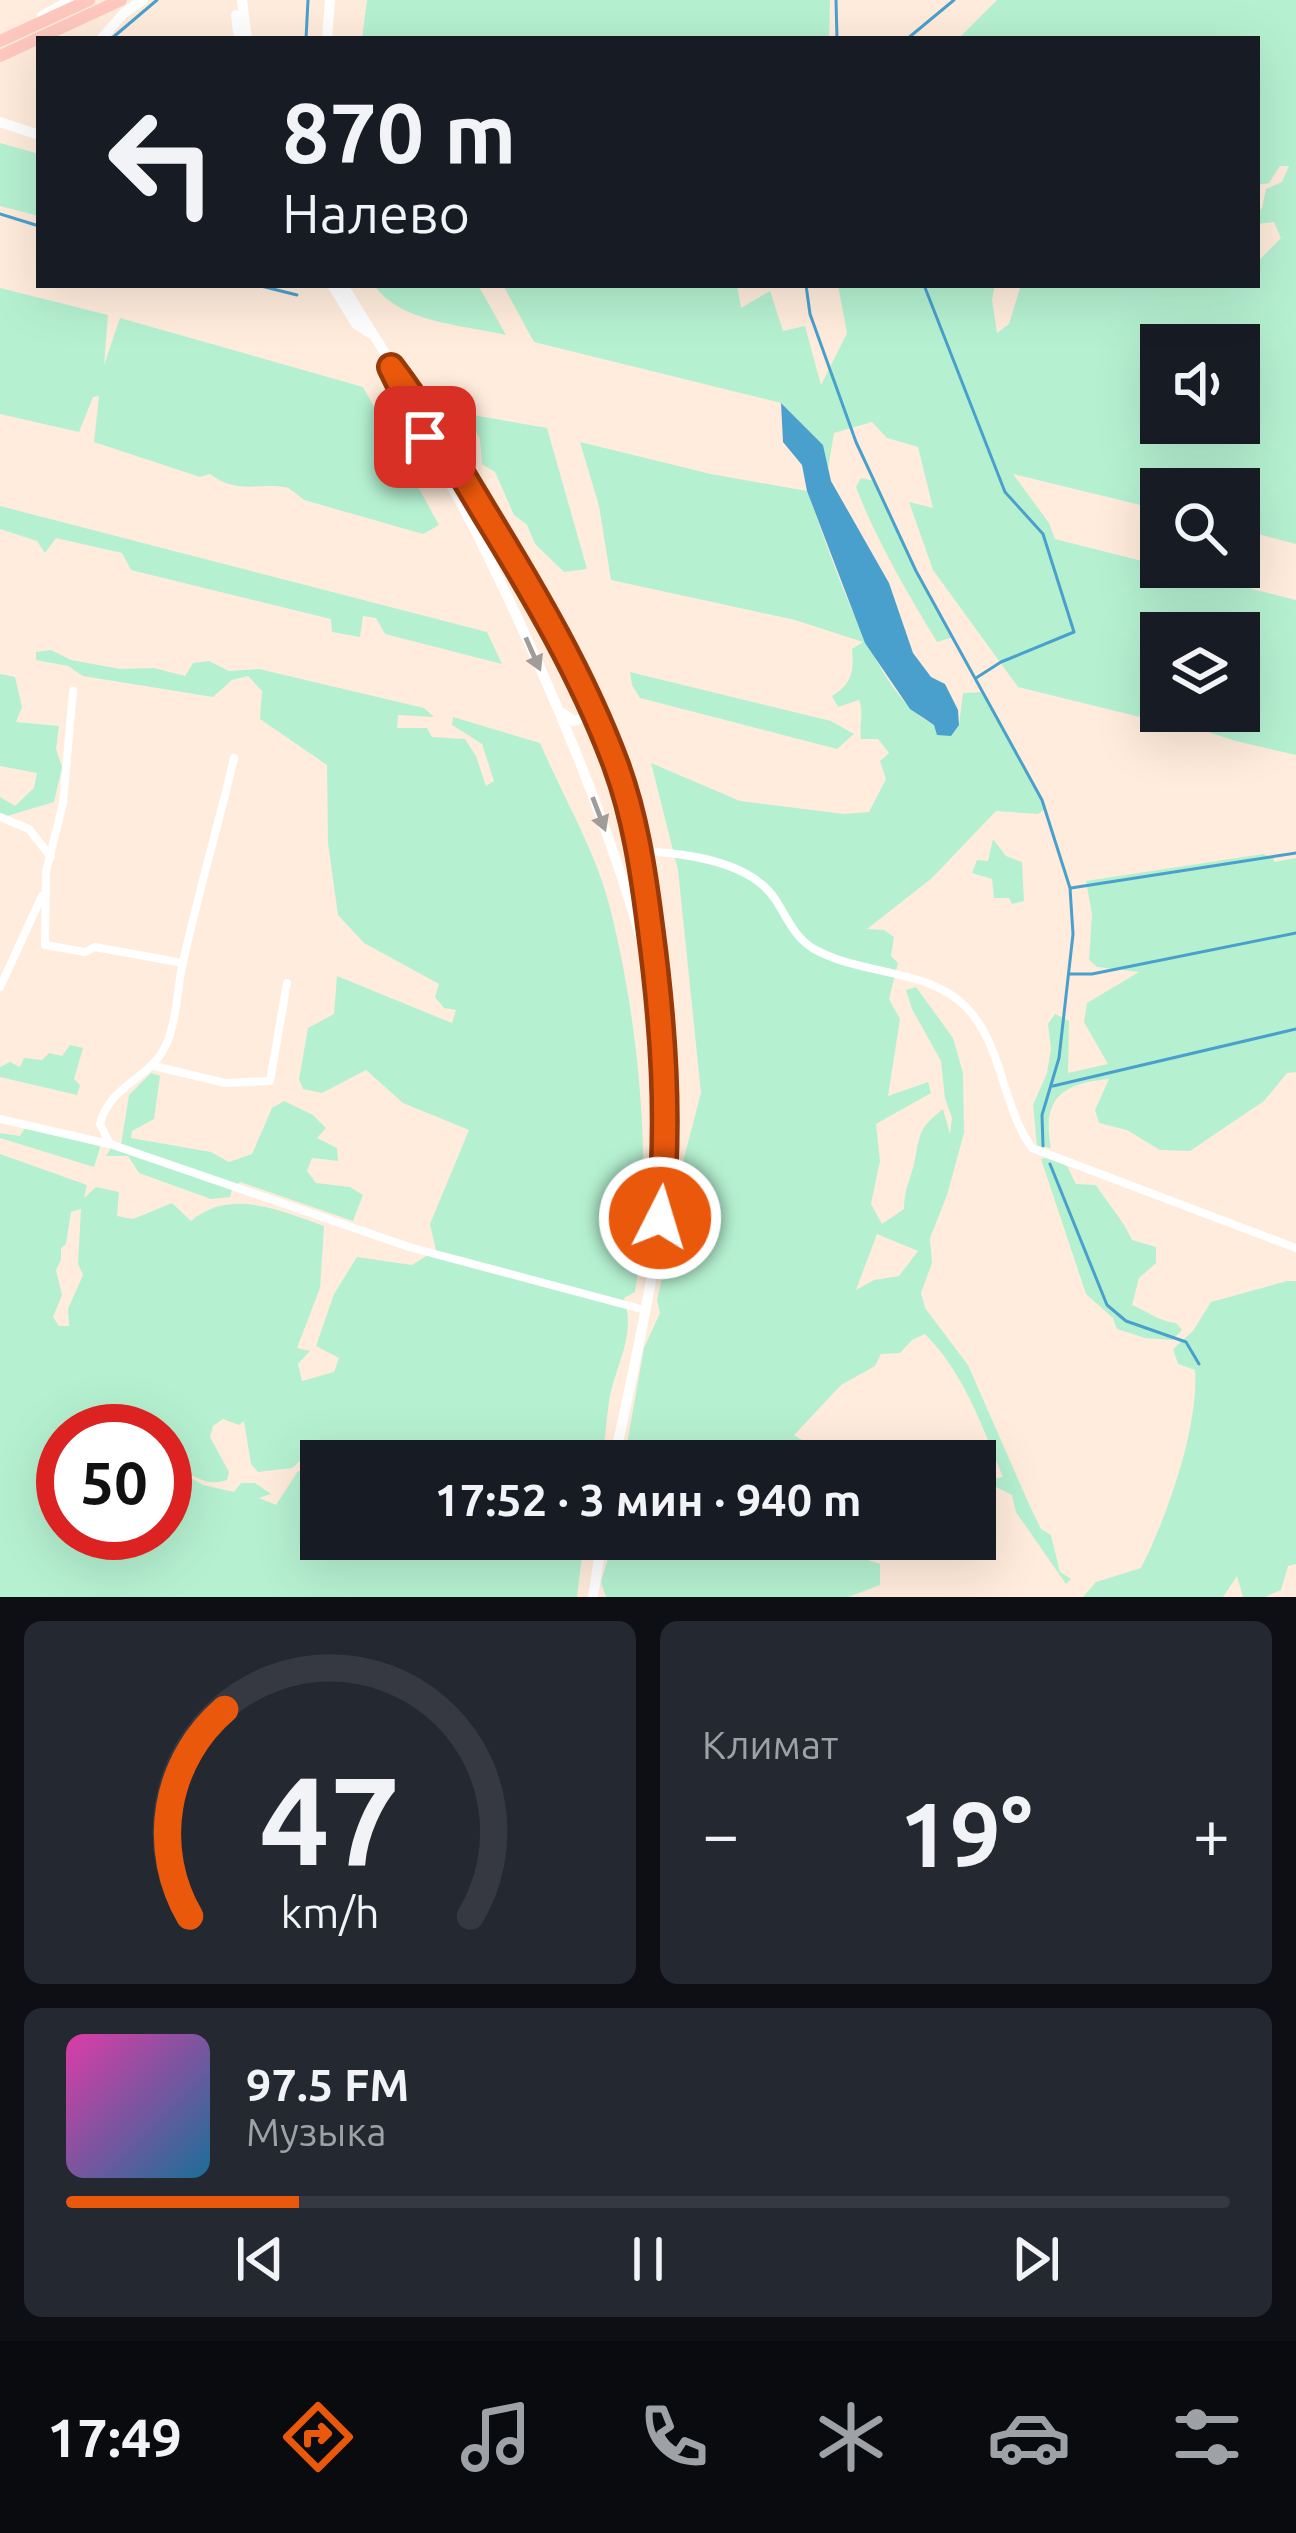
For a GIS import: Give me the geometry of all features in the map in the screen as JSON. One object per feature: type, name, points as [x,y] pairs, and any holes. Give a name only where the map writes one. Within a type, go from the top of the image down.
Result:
[{"type":"highway","points":[[0,40],[89,0]]},
{"type":"highway","points":[[43,36],[121,0]]},
{"type":"highway","points":[[0,56],[36,39]]},
{"type":"main road","points":[[18,32],[71,0]]},
{"type":"main road","points":[[103,36],[143,0]]},
{"type":"main road","points":[[238,0],[243,36]]},
{"type":"main road","points":[[327,36],[330,0]]},
{"type":"main road","points":[[0,122],[36,134]]},
{"type":"main road","points":[[334,288],[356,324],[373,335]]},
{"type":"main road","points":[[349,288],[487,554],[556,705],[633,907],[650,968],[663,1054]]},
{"type":"main road","points":[[391,367],[530,586],[616,763],[640,851],[663,1054],[665,1171],[645,1310],[618,1440]]},
{"type":"main road","points":[[556,705],[574,722],[582,719],[589,705]]},
{"type":"main road","points":[[593,1597],[599,1560]]},
{"type":"street","points":[[0,987],[44,890],[52,858],[74,691]]},
{"type":"street","points":[[110,1144],[100,1124],[104,1106],[154,1066],[170,1036],[183,963],[235,758]]},
{"type":"street","points":[[0,817],[29,829],[52,858]]},
{"type":"street","points":[[640,851],[706,860],[747,876],[764,886],[790,925],[816,950],[949,993],[980,1026],[1032,1148],[1296,1248]]},
{"type":"street","points":[[44,890],[45,945],[86,952],[94,947],[183,963]]},
{"type":"street","points":[[154,1066],[225,1084],[270,1081],[287,983]]},
{"type":"street","points":[[0,1119],[110,1144],[409,1247],[645,1310]]},
{"type":"green space","points":[[367,0],[830,0],[829,36],[362,36]]},
{"type":"green space","points":[[997,0],[1296,0],[1296,544],[1260,535],[1260,468],[1140,468],[1140,505],[1013,474],[1049,523],[1055,539],[1140,561],[1140,588],[1249,588],[1296,600],[1296,755],[1208,732],[1260,732],[1260,612],[1140,612],[1140,717],[1018,687],[933,570],[909,502],[933,508],[918,447],[887,438],[872,422],[834,433],[828,469],[823,445],[781,403],[534,342],[505,288],[738,288],[741,308],[770,291],[783,331],[805,326],[821,385],[847,333],[839,288],[994,288],[997,333],[1009,324],[1020,288],[1260,288],[1260,259],[1281,238],[1274,222],[1260,224],[1260,210],[1266,189],[1282,182],[1289,166],[1280,166],[1269,183],[1260,184],[1260,36],[961,36]]},
{"type":"green space","points":[[0,143],[36,153],[36,215],[0,206]]},
{"type":"green space","points":[[0,288],[108,315],[104,365],[120,318],[363,387],[439,525],[423,534],[304,500],[288,488],[240,486],[210,474],[200,477],[94,442],[99,396],[93,397],[79,432],[0,414]]},
{"type":"green space","points":[[377,288],[480,288],[506,335],[416,315]]},
{"type":"green space","points":[[467,414],[547,428],[587,569],[564,572],[535,544],[527,525],[514,515],[495,472],[482,464],[480,439]]},
{"type":"green space","points":[[580,442],[711,474],[807,491],[856,619],[891,684],[910,708],[941,725],[959,725],[963,693],[984,692],[1042,800],[1045,809],[1038,814],[996,811],[932,878],[867,929],[884,930],[894,937],[891,956],[898,963],[889,999],[900,1019],[888,1096],[928,1082],[931,1093],[876,1124],[880,1161],[871,1204],[882,1224],[904,1209],[920,1136],[943,1109],[950,1134],[952,1118],[941,1061],[906,990],[916,987],[953,1038],[963,1073],[964,1133],[930,1238],[932,1263],[921,1293],[925,1308],[968,1365],[1041,1529],[1051,1535],[1060,1572],[1071,1579],[1066,1584],[1016,1512],[1012,1495],[996,1487],[996,1478],[1003,1477],[996,1460],[996,1440],[987,1440],[961,1383],[925,1334],[900,1353],[881,1354],[875,1366],[841,1385],[794,1435],[802,1440],[628,1440],[644,1348],[660,1313],[657,1300],[675,1223],[679,1177],[701,1093],[678,870],[651,763],[740,801],[844,814],[869,812],[886,779],[880,761],[889,753],[878,739],[861,739],[859,700],[838,707],[832,696],[848,682],[852,649],[863,642],[795,620],[611,580],[599,506]],"holes":[[[877,1234],[918,1251],[899,1276],[874,1280],[856,1290]]]},
{"type":"green space","points":[[861,478],[874,481],[953,637],[937,642],[915,604],[864,507],[856,487]]},
{"type":"green space","points":[[0,506],[487,632],[502,664],[385,634],[376,618],[363,616],[360,637],[332,632],[331,619],[131,570],[122,553],[56,538],[45,553],[37,541],[0,529]]},
{"type":"green space","points":[[51,650],[71,660],[120,669],[154,668],[185,676],[193,663],[209,661],[229,671],[259,669],[424,708],[434,717],[398,715],[397,728],[427,728],[432,737],[465,739],[486,786],[494,781],[482,744],[452,725],[453,717],[540,743],[601,878],[618,943],[635,1042],[643,1197],[635,1292],[624,1298],[628,1325],[604,1440],[300,1440],[300,1461],[292,1468],[258,1472],[251,1464],[244,1421],[239,1425],[223,1419],[213,1426],[210,1437],[229,1472],[227,1480],[220,1482],[192,1475],[192,1404],[36,1404],[36,1560],[192,1560],[192,1478],[234,1492],[241,1483],[255,1483],[271,1494],[259,1498],[276,1505],[300,1470],[300,1560],[581,1560],[577,1597],[0,1597],[0,1154],[87,1185],[84,1198],[96,1187],[119,1192],[117,1216],[133,1219],[172,1203],[191,1221],[206,1211],[239,1204],[273,1209],[324,1226],[320,1288],[297,1348],[310,1351],[298,1364],[302,1381],[334,1372],[339,1358],[316,1346],[334,1294],[357,1257],[412,1265],[436,1250],[430,1224],[469,1130],[403,1103],[366,1070],[322,1093],[303,1089],[299,1079],[308,1028],[334,1014],[337,976],[452,1023],[456,1010],[444,1008],[435,997],[439,984],[364,943],[338,915],[328,843],[327,765],[260,719],[262,691],[248,676],[232,680],[213,697],[83,676],[68,666],[36,660],[36,652]],"holes":[[[81,1209],[78,1264],[83,1275],[68,1309],[69,1326],[59,1326],[53,1317],[62,1295],[56,1270],[71,1212]]]},
{"type":"green space","points":[[630,672],[831,721],[854,734],[837,749],[640,698]]},
{"type":"green space","points":[[0,674],[15,677],[22,707],[16,722],[59,726],[56,749],[62,767],[54,802],[7,816],[0,814],[0,797],[15,806],[34,788],[37,773],[0,766]]},
{"type":"green space","points":[[993,839],[1006,856],[1022,862],[1024,901],[1012,904],[1009,898],[994,898],[992,879],[972,873],[977,860],[988,861]]},
{"type":"green space","points":[[1263,854],[1274,862],[1296,858],[1296,1072],[1287,1073],[1264,1101],[1190,1151],[1160,1150],[1127,1130],[1099,1123],[1095,1110],[1109,1079],[1079,1084],[1053,1105],[1051,1148],[1037,1146],[1033,1105],[1047,1073],[1048,1024],[1055,1014],[1069,1021],[1068,1073],[1108,1064],[1084,1022],[1087,1003],[1139,972],[1097,967],[1089,960],[1092,914],[1086,881]]},
{"type":"green space","points":[[70,1045],[83,1048],[74,1079],[80,1085],[77,1095],[0,1077],[0,1067],[10,1062],[20,1067],[24,1058],[42,1060],[49,1053],[62,1056]]},
{"type":"green space","points":[[151,1073],[160,1076],[154,1119],[132,1131],[131,1138],[211,1152],[229,1162],[252,1154],[272,1108],[284,1101],[313,1115],[326,1128],[317,1138],[337,1148],[338,1161],[312,1158],[307,1171],[316,1183],[350,1187],[363,1195],[353,1221],[240,1182],[230,1197],[211,1199],[139,1173],[128,1156],[106,1156],[121,1145],[129,1095]]},
{"type":"green space","points":[[25,1128],[93,1136],[100,1148],[94,1167],[0,1138],[0,1133],[20,1136]]},
{"type":"green space","points":[[1041,1159],[1067,1166],[1076,1184],[1096,1185],[1132,1240],[1156,1247],[1156,1263],[1139,1278],[1132,1305],[1176,1323],[1182,1330],[1172,1340],[1117,1329],[1113,1318],[1086,1294]]},
{"type":"green space","points":[[1296,1281],[1296,1564],[1288,1566],[1281,1590],[1265,1597],[1243,1597],[1237,1576],[1223,1597],[1083,1597],[1096,1582],[1141,1568],[1171,1498],[1195,1393],[1195,1370],[1178,1364],[1173,1349],[1193,1331],[1211,1302]]},
{"type":"green space","points":[[608,1560],[868,1560],[880,1564],[880,1585],[848,1597],[606,1597],[601,1582]]},
{"type":"water","points":[[781,403],[823,445],[831,481],[889,583],[913,653],[931,677],[945,684],[958,710],[959,725],[951,736],[937,735],[934,725],[910,709],[865,643],[807,491],[802,465],[783,442]]},
{"type":"waterway","points":[[115,36],[157,0]]},
{"type":"waterway","points":[[306,36],[308,0]]},
{"type":"waterway","points":[[836,0],[837,36]]},
{"type":"waterway","points":[[911,36],[954,0]]},
{"type":"waterway","points":[[0,214],[36,225]]},
{"type":"waterway","points":[[269,288],[297,295]]},
{"type":"waterway","points":[[806,288],[810,314],[856,442],[916,571],[1042,800],[1070,888],[1073,934],[1059,1058],[1042,1115],[1043,1146]]},
{"type":"waterway","points":[[925,288],[1005,492],[1043,534],[1074,632],[1001,662],[976,678]]},
{"type":"waterway","points":[[1071,888],[1296,853]]},
{"type":"waterway","points":[[1069,974],[1092,974],[1296,933]]},
{"type":"waterway","points":[[1053,1086],[1296,1029]]},
{"type":"waterway","points":[[1050,1164],[1107,1305],[1126,1321],[1186,1342],[1199,1364]]},
{"type":"route","points":[[425,437],[391,367],[530,586],[570,660],[616,763],[631,812],[661,1013],[666,1135],[660,1218]]}]
